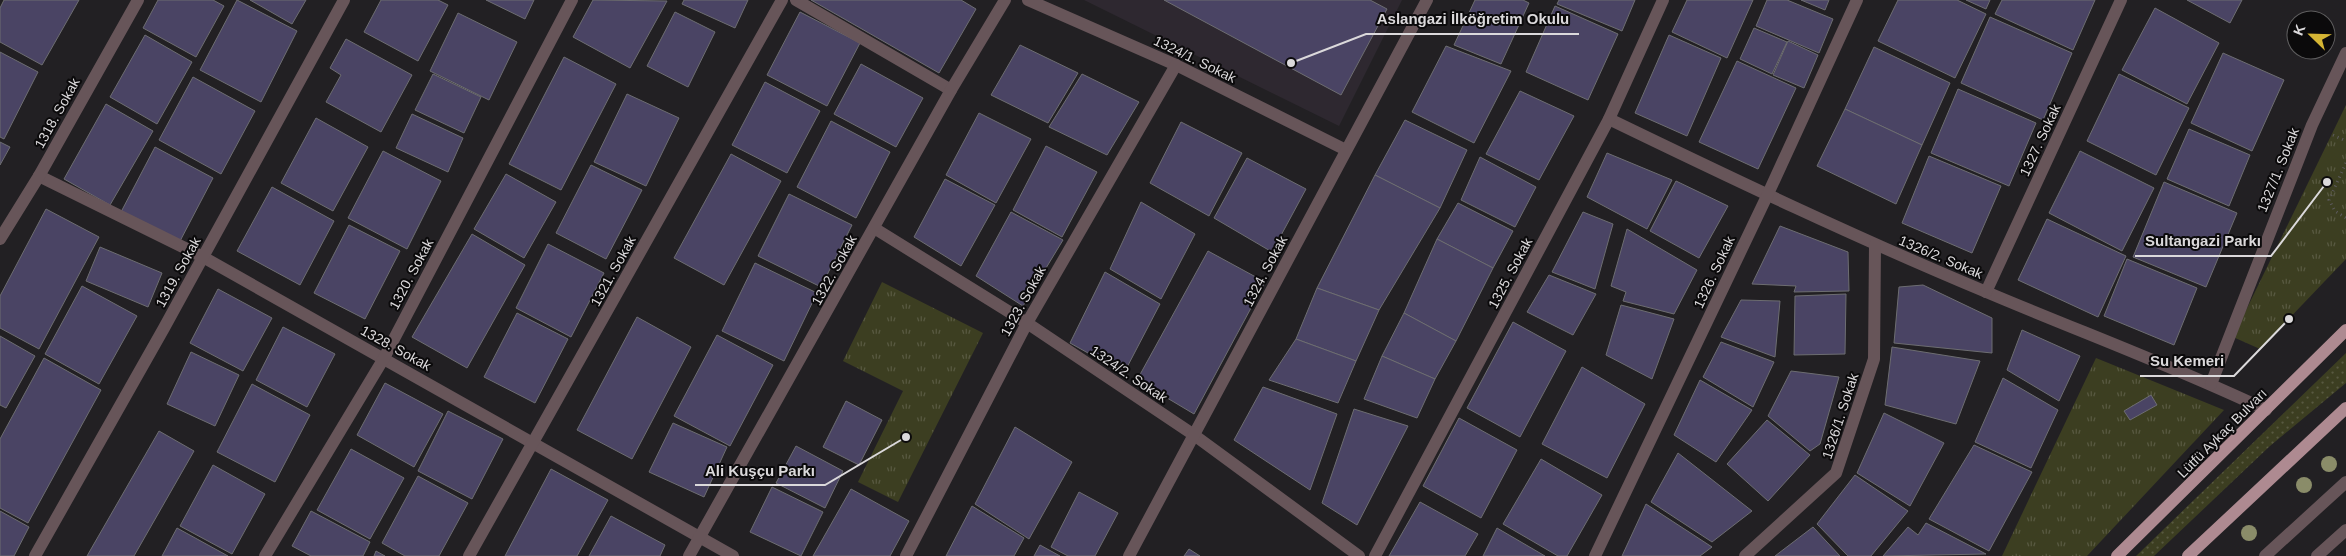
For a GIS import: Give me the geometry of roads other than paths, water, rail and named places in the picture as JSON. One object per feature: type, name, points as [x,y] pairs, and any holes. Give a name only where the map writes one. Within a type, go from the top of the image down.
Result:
[{"type":"main road","name":"Lütfü Aykaç Bulvarı","points":[[2117,556],[2346,330]]},
{"type":"main road","points":[[2188,556],[2346,408]]},
{"type":"street","name":"1318. Sokak","points":[[0,239],[39,176],[138,0]]},
{"type":"street","name":"1319. Sokak","points":[[34,556],[203,258],[344,0]]},
{"type":"street","name":"1320. Sokak","points":[[265,556],[384,358],[572,0]]},
{"type":"street","name":"1321. Sokak","points":[[469,556],[782,0]]},
{"type":"street","points":[[796,0],[951,90]]},
{"type":"street","name":"1322. Sokak","points":[[689,556],[951,90],[1006,0]]},
{"type":"street","name":"1324/1. Sokak","points":[[1028,0],[1176,65],[1346,150]]},
{"type":"street","name":"1324. Sokak","points":[[1129,556],[1427,0]]},
{"type":"street","name":"1325. Sokak","points":[[1375,556],[1609,119],[1663,0]]},
{"type":"street","name":"1326. Sokak","points":[[1595,556],[1767,196],[1857,0]]},
{"type":"street","name":"1327. Sokak","points":[[1986,292],[2121,0]]},
{"type":"street","name":"1327/1. Sokak","points":[[2211,384],[2312,125],[2346,53]]},
{"type":"street","name":"1323. Sokak","points":[[906,556],[1027,323],[1176,65]]},
{"type":"street","name":"1326/2. Sokak","points":[[1609,119],[1767,196],[1876,245],[2211,384],[2266,410]]},
{"type":"street","name":"1328. Sokak","points":[[39,176],[203,258],[384,358],[733,556]]},
{"type":"street","name":"1324/2. Sokak","points":[[874,228],[1027,323],[1194,435],[1359,556]]},
{"type":"street","name":"1326/1. Sokak","points":[[1746,556],[1836,473],[1874,359],[1876,245]]},
{"type":"street","points":[[2265,556],[2346,482]]},
{"type":"street","points":[[2317,556],[2346,530]]},
{"type":"place","name":"Aslangazi İlköğretim Okulu","points":[[1291,63]]},
{"type":"place","name":"Sultangazi Parkı","points":[[2327,182]]},
{"type":"place","name":"Su Kemeri","points":[[2289,319]]},
{"type":"place","name":"Ali Kuşçu Parkı","points":[[906,437]]}]
